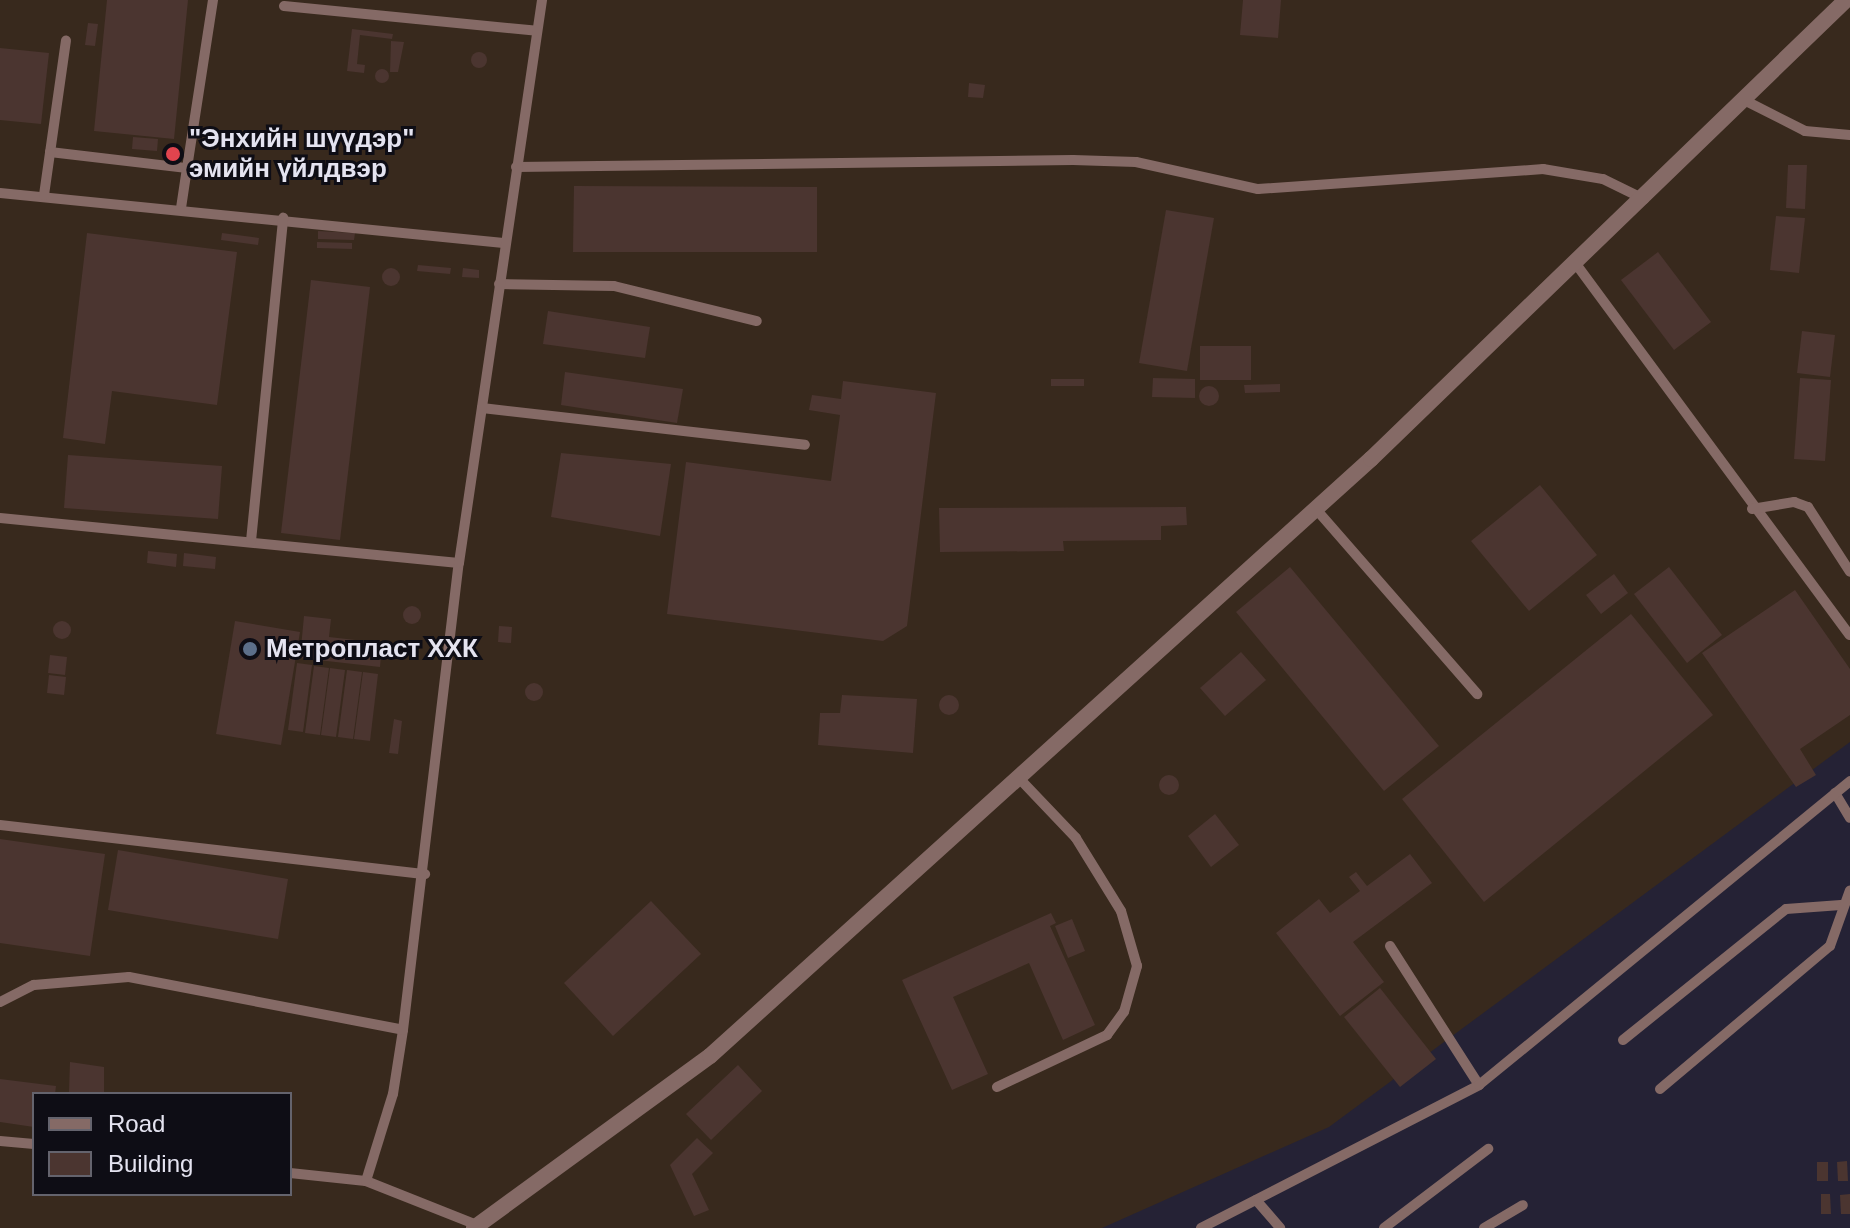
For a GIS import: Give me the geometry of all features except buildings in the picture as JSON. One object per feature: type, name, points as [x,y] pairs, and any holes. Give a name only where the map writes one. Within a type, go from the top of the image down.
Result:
[{"type":"street","points":[[475,1227],[710,1056],[1315,508],[1644,199],[1846,0]]},
{"type":"lane","points":[[181,208],[213,0]]},
{"type":"lane","points":[[366,1181],[393,1094],[403,1030],[425,874],[459,563],[542,0]]},
{"type":"lane","points":[[284,6],[537,31]]},
{"type":"lane","points":[[44,195],[66,41]]},
{"type":"lane","points":[[1744,100],[1805,131],[1850,135]]},
{"type":"lane","points":[[50,152],[187,168]]},
{"type":"lane","points":[[516,167],[1073,160],[1136,162],[1258,189],[1543,169],[1603,179],[1644,199]]},
{"type":"lane","points":[[0,193],[283,218],[504,243]]},
{"type":"lane","points":[[251,541],[283,218]]},
{"type":"lane","points":[[1576,264],[1752,509],[1850,635]]},
{"type":"lane","points":[[499,284],[614,286],[757,321]]},
{"type":"lane","points":[[482,408],[805,445]]},
{"type":"lane","points":[[1752,509],[1794,502],[1808,507],[1850,572]]},
{"type":"lane","points":[[1315,508],[1477,694]]},
{"type":"lane","points":[[0,518],[459,563]]},
{"type":"lane","points":[[997,1087],[1107,1035],[1124,1012],[1137,966],[1121,911],[1076,838],[1018,777]]},
{"type":"lane","points":[[1201,1228],[1479,1085],[1850,781]]},
{"type":"lane","points":[[1835,793],[1850,818]]},
{"type":"lane","points":[[0,825],[425,874]]},
{"type":"lane","points":[[1660,1089],[1830,946],[1841,905],[1850,890]]},
{"type":"lane","points":[[1623,1040],[1786,909],[1841,905]]},
{"type":"lane","points":[[1390,946],[1479,1085]]},
{"type":"lane","points":[[0,1002],[34,985],[129,977],[403,1030]]},
{"type":"lane","points":[[0,1141],[32,1144]]},
{"type":"lane","points":[[1384,1228],[1488,1149]]},
{"type":"lane","points":[[292,1173],[366,1181],[475,1227]]},
{"type":"lane","points":[[1256,1200],[1280,1228]]},
{"type":"lane","points":[[1484,1228],[1523,1205]]},
{"type":"shaded area","points":[[0,0],[1850,0],[1850,742],[1329,1127],[1102,1228],[0,1228]]},
{"type":"place","name":"\"Энхийн шүүдэр\" эмийн үйлдвэр","points":[[173,154]]},
{"type":"place","name":"Метропласт ХХК","points":[[250,649]]}]
